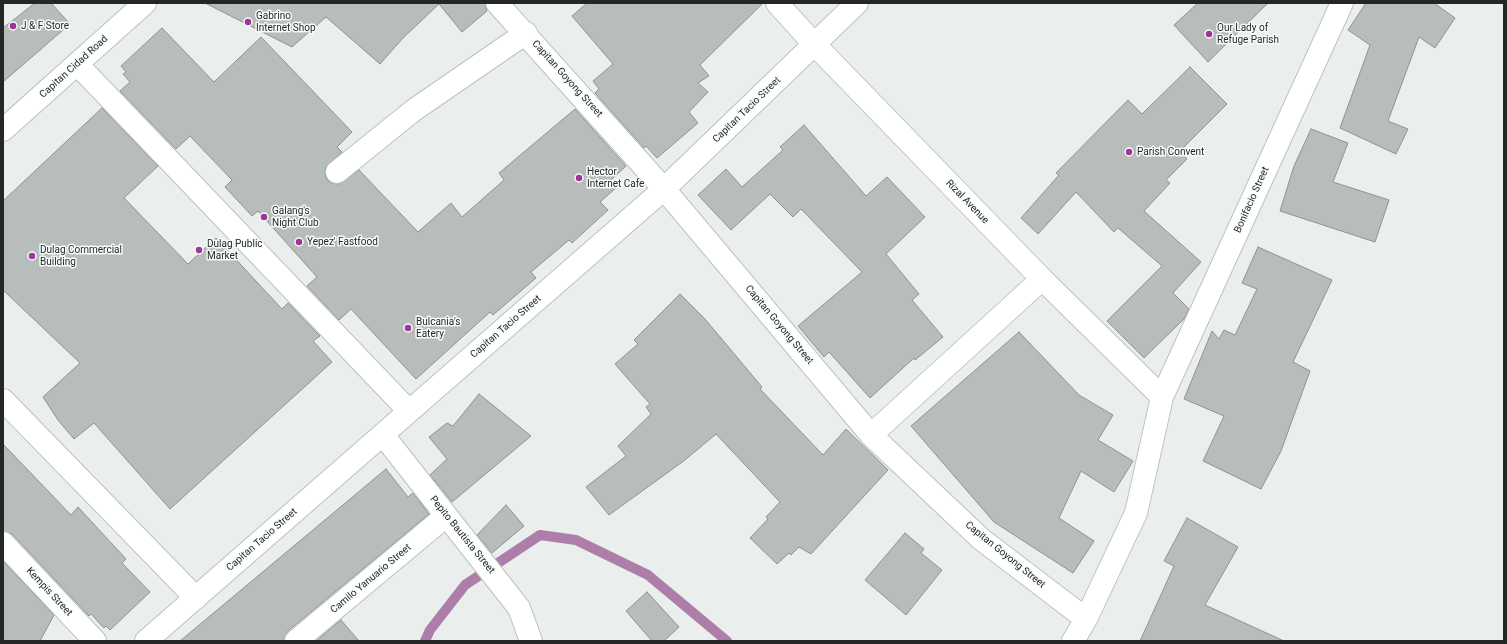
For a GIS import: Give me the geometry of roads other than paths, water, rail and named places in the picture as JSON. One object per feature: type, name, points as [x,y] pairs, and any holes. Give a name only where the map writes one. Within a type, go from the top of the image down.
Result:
[{"type":"street","name":"Capitan Cidad Road","points":[[3,130],[145,3]]},
{"type":"street","name":"Capitan Goyong Street","points":[[497,3],[526,33],[664,189],[871,434],[981,539],[1086,619]]},
{"type":"street","name":"Rizal Avenue","points":[[777,3],[815,45],[1042,279],[1162,397]]},
{"type":"street","name":"Capitan Tacio Street","points":[[146,641],[664,189],[857,3]]},
{"type":"street","name":"Bonifacio Street","points":[[1073,641],[1086,619],[1136,513],[1162,397],[1342,3]]},
{"type":"street","points":[[337,172],[414,110],[526,33]]},
{"type":"street","points":[[77,64],[409,411]]},
{"type":"street","points":[[871,434],[1042,279]]},
{"type":"street","points":[[3,400],[196,598]]},
{"type":"street","name":"Pepito Bautista Street","points":[[382,435],[519,608],[531,641]]},
{"type":"street","name":"Camilo Yanuario Street","points":[[296,641],[446,516]]},
{"type":"street","name":"Kempis Street","points":[[3,543],[95,641]]},
{"type":"waterway","points":[[425,641],[430,630],[465,585],[540,535],[576,540],[648,575],[727,641]]},
{"type":"place","name":"Gabrino Internet Shop","points":[[248,22]]},
{"type":"place","name":"J & F Store","points":[[13,26]]},
{"type":"place","name":"Our Lady of Refuge Parish","points":[[1209,34]]},
{"type":"place","name":"Parish Convent","points":[[1129,152]]},
{"type":"place","name":"Hector Internet Cafe","points":[[579,178]]},
{"type":"place","name":"Galang's Night Club","points":[[264,217]]},
{"type":"place","name":"Yepez' Fastfood","points":[[299,242]]},
{"type":"place","name":"Dulag Public Market","points":[[199,250]]},
{"type":"place","name":"Dulag Commercial Building","points":[[32,256]]},
{"type":"place","name":"Bulcania's Eatery","points":[[408,328]]}]
